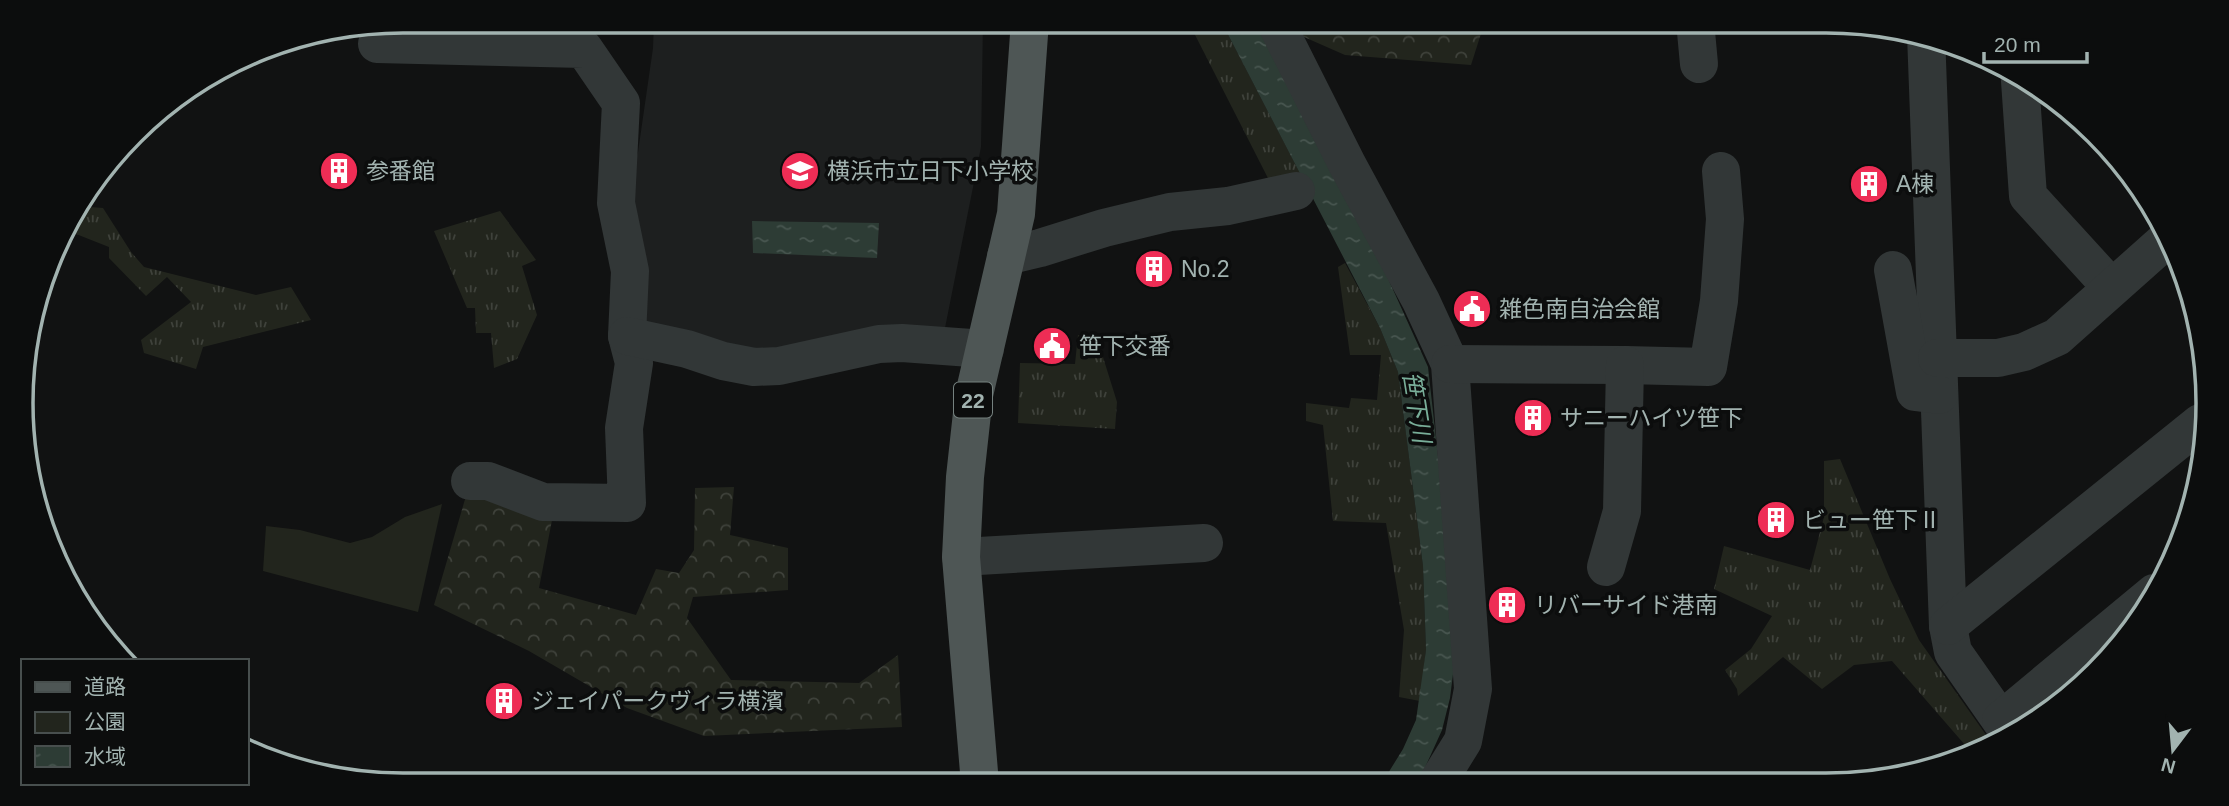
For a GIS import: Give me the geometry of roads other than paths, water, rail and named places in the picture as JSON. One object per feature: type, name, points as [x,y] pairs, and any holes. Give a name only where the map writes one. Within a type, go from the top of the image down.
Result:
[{"type":"main road","name":"22","points":[[979,773],[961,556],[965,477],[974,396],[1016,214],[1029,33]]},
{"type":"street","points":[[1281,33],[1347,164],[1421,301],[1450,364],[1473,689],[1463,741],[1443,773]]},
{"type":"street","points":[[1696,33],[1699,64]]},
{"type":"street","points":[[377,44],[584,49],[621,103],[616,203],[629,271],[627,336],[634,363],[624,428],[627,503],[543,502],[488,481],[470,481]]},
{"type":"street","points":[[1926,47],[1948,626],[1953,652],[2005,726]]},
{"type":"street","points":[[2021,89],[2028,196],[2111,287]]},
{"type":"street","points":[[1450,364],[1708,368],[1719,301],[1725,219],[1721,171]]},
{"type":"street","points":[[1006,256],[1170,212],[1228,206],[1296,191]]},
{"type":"street","points":[[1893,270],[1915,392],[1938,376],[2024,352],[2057,337],[2160,245]]},
{"type":"street","points":[[627,336],[754,368],[779,366],[879,344],[985,349]]},
{"type":"street","points":[[1606,567],[1622,511],[1625,365]]},
{"type":"street","points":[[1948,626],[2195,428]]},
{"type":"street","points":[[961,556],[1204,542]]},
{"type":"street","points":[[2011,723],[2088,662],[2112,637]]},
{"type":"water","name":"笹下川","points":[[1227,33],[1263,33],[1381,263],[1428,367],[1450,564],[1455,658],[1450,698],[1442,730],[1423,773],[1388,773],[1416,720],[1426,650],[1423,566],[1398,372],[1380,328]]},
{"type":"water","points":[[752,221],[879,223],[877,258],[753,253]]},
{"type":"place","name":"参番館","points":[[339,171]]},
{"type":"place","name":"横浜市立日下小学校","points":[[800,171]]},
{"type":"place","name":"A棟","points":[[1869,184]]},
{"type":"place","name":"No.2","points":[[1154,269]]},
{"type":"place","name":"雑色南自治会館","points":[[1472,309]]},
{"type":"place","name":"笹下交番","points":[[1052,346]]},
{"type":"place","name":"サニーハイツ笹下","points":[[1533,418]]},
{"type":"place","name":"ビュー笹下Ⅱ","points":[[1776,520]]},
{"type":"place","name":"リバーサイド港南","points":[[1507,605]]},
{"type":"place","name":"ジェイパークヴィラ横濱","points":[[504,701]]}]
